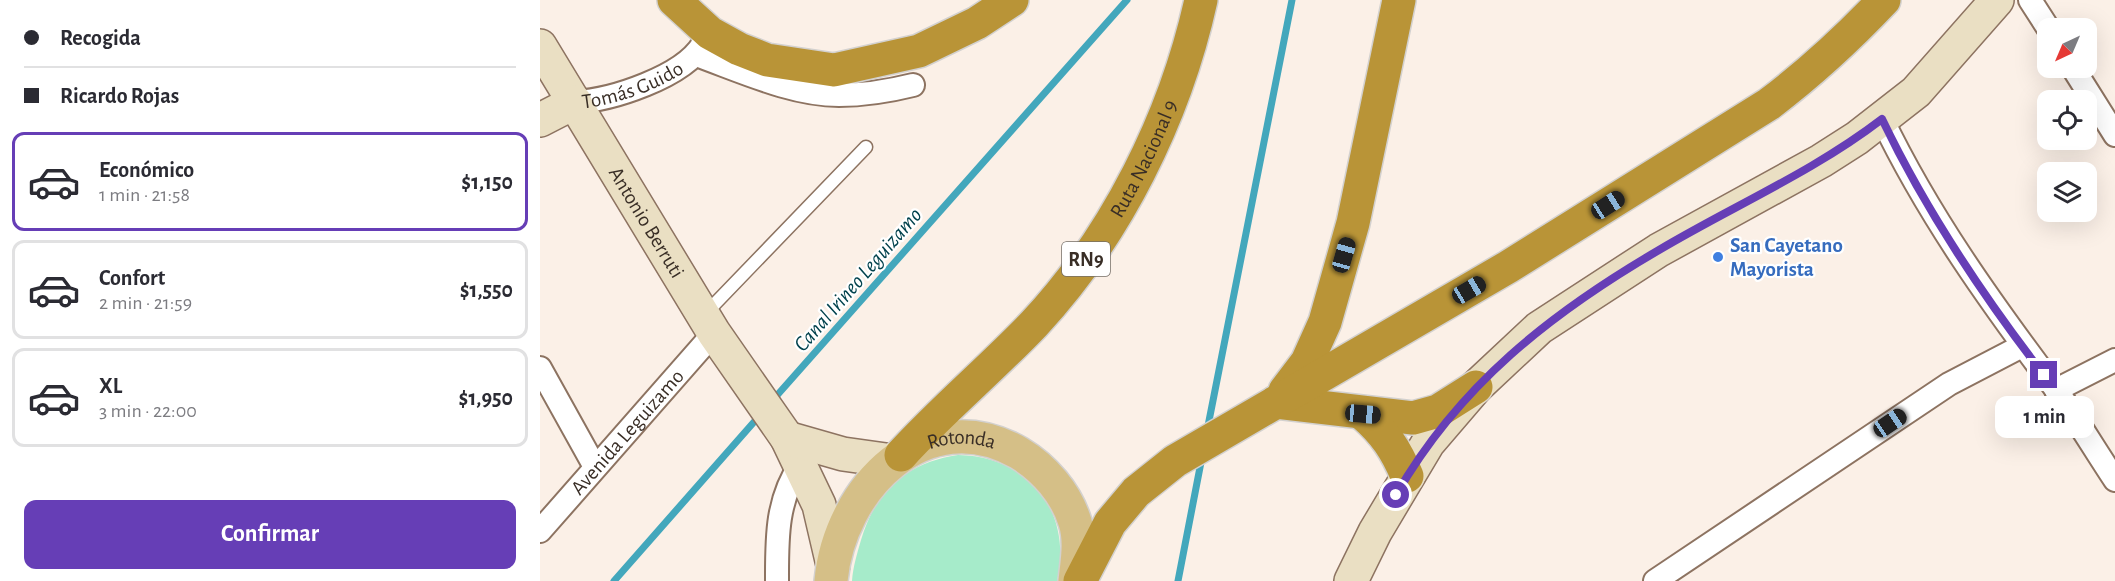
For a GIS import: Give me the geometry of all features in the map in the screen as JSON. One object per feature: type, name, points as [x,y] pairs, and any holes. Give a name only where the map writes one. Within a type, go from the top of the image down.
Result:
[{"type":"highway","points":[[674,0],[703,44],[740,50],[767,60],[834,70],[920,51],[977,23],[1012,0]]},
{"type":"highway","points":[[1276,402],[1307,362],[1325,322],[1353,223],[1399,0]]},
{"type":"highway","points":[[1077,581],[1110,524],[1136,492],[1175,461],[1508,267],[1769,104],[1816,66],[1884,0]]},
{"type":"highway","name":"Ruta Nacional 9","points":[[897,458],[939,414],[1033,325],[1076,275],[1114,216],[1148,153],[1175,91],[1199,8]]},
{"type":"highway","points":[[1276,402],[1363,414],[1413,418],[1438,411],[1476,387]]},
{"type":"highway","points":[[1363,414],[1389,439],[1407,476]]},
{"type":"main road","name":"Rotonda","points":[[832,573],[854,508],[862,494],[897,458],[938,439],[971,436],[1005,445],[1038,464],[1060,492],[1075,522],[1078,554],[1077,581]]},
{"type":"street","points":[[1351,581],[1374,532],[1407,476],[1448,418],[1476,387],[1539,328],[1659,250],[1821,161],[1882,119],[1916,92],[1997,0]]},
{"type":"street","points":[[2030,0],[2042,18]]},
{"type":"street","points":[[703,44],[797,88],[837,95],[886,91],[913,85]]},
{"type":"street","name":"Tomás Guido","points":[[540,120],[575,102],[600,100],[680,68],[703,44]]},
{"type":"street","name":"Antonio Berruti","points":[[540,46],[709,324],[794,451],[819,505],[832,573]]},
{"type":"street","points":[[2079,78],[2115,135]]},
{"type":"street","points":[[1882,119],[1906,170],[2022,346],[2056,390],[2115,480]]},
{"type":"street","name":"Avenida Leguizamo","points":[[540,531],[595,467],[709,324]]},
{"type":"street","points":[[1655,581],[1949,384],[2022,346]]},
{"type":"street","points":[[2056,390],[2115,360]]},
{"type":"street","points":[[540,368],[595,467]]},
{"type":"street","points":[[777,581],[777,530],[782,502],[790,479],[794,451],[897,458]]},
{"type":"lane","points":[[709,324],[866,147]]},
{"type":"green space","points":[[958,455],[983,458],[1006,465],[1025,477],[1040,492],[1051,511],[1058,532],[1060,556],[1057,581],[852,581],[867,522],[885,493],[908,472],[940,459]]},
{"type":"waterway","name":"Canal Irineo Leguizamo","points":[[772,401],[1127,0]]},
{"type":"waterway","points":[[1207,431],[1292,0]]},
{"type":"waterway","name":"Canal Irineo Leguizamo","points":[[614,581],[761,414]]},
{"type":"waterway","points":[[1178,581],[1202,457]]},
{"type":"place","name":"San Cayetano Mayorista","points":[[1718,257]]},
{"type":"route","points":[[1396,495],[1428,443],[1448,418],[1476,387],[1539,328],[1659,250],[1821,161],[1882,119],[1906,170],[2022,346],[2044,375]]}]
